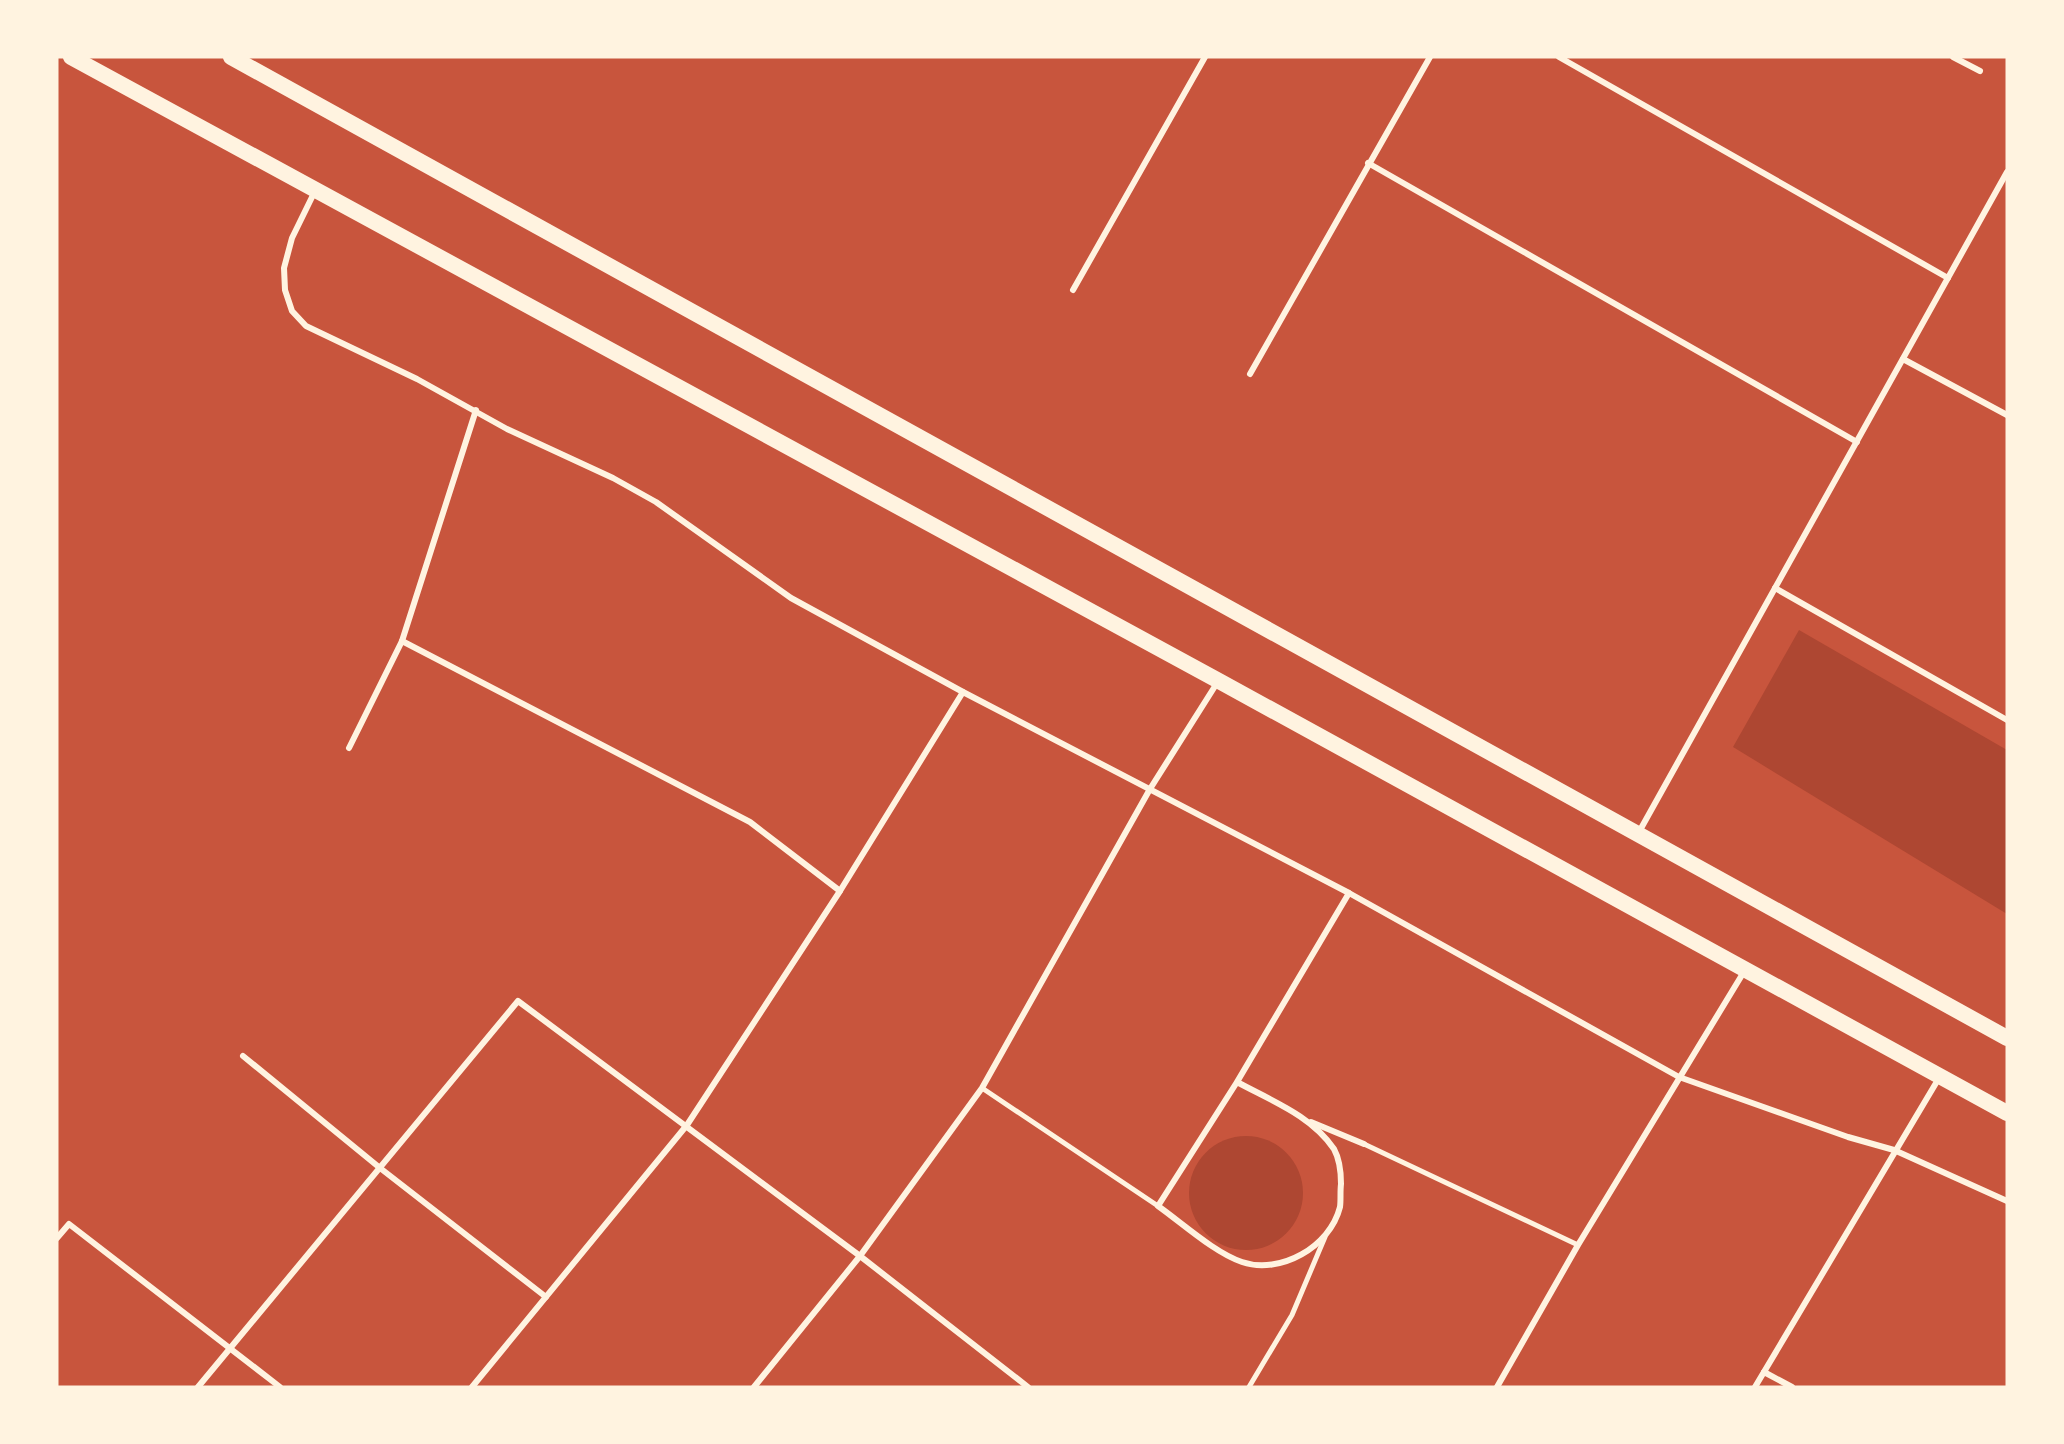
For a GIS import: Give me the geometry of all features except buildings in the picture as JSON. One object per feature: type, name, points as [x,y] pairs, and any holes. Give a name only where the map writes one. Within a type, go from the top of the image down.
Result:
[{"type":"highway","points":[[71,57],[1219,681],[2007,1113]]},
{"type":"highway","points":[[231,57],[1639,832],[2007,1038]]},
{"type":"street","points":[[1073,290],[1204,57]]},
{"type":"street","points":[[1250,374],[1430,57]]},
{"type":"street","points":[[1559,57],[1948,279]]},
{"type":"street","points":[[1953,57],[1980,71]]},
{"type":"street","points":[[1368,163],[1857,442]]},
{"type":"street","points":[[1639,832],[2007,172]]},
{"type":"street","points":[[315,191],[292,238],[284,268],[285,290],[292,311],[306,326],[476,410],[507,429],[613,478],[647,497],[791,598],[963,692],[1349,893],[1679,1077],[1848,1137],[1894,1150],[2007,1200]]},
{"type":"street","points":[[1903,359],[2007,415]]},
{"type":"street","points":[[349,748],[402,641],[476,410]]},
{"type":"street","points":[[1775,588],[2007,720]]},
{"type":"street","points":[[402,641],[750,822],[840,891]]},
{"type":"street","points":[[754,1387],[860,1256],[982,1088],[1150,789],[1219,681]]},
{"type":"street","points":[[472,1387],[687,1125],[840,891],[963,692]]},
{"type":"street","points":[[1158,1206],[1238,1082],[1349,893]]},
{"type":"street","points":[[1497,1387],[1578,1245],[1745,970]]},
{"type":"street","points":[[198,1387],[518,1001],[860,1256],[1026,1387]]},
{"type":"street","points":[[243,1056],[380,1168],[546,1297]]},
{"type":"street","points":[[1755,1387],[1940,1076]]},
{"type":"street","points":[[1238,1082],[1311,1122],[1364,1144],[1578,1245]]},
{"type":"street","points":[[982,1088],[1215,1247],[1243,1263],[1276,1264],[1308,1252],[1326,1235]]},
{"type":"street","points":[[1249,1387],[1292,1316],[1326,1235],[1340,1208],[1341,1170],[1335,1150],[1311,1122]]},
{"type":"street","points":[[57,1238],[69,1224],[280,1387]]},
{"type":"street","points":[[1764,1372],[1792,1387]]},
{"type":"shaded area","points":[[1799,630],[2007,750],[2007,914],[1733,747]]},
{"type":"shaded area","points":[[1246,1136],[1268,1140],[1287,1152],[1299,1171],[1303,1193],[1299,1215],[1287,1234],[1268,1246],[1246,1250],[1224,1246],[1205,1234],[1193,1215],[1189,1193],[1193,1171],[1205,1152],[1224,1140]]}]
